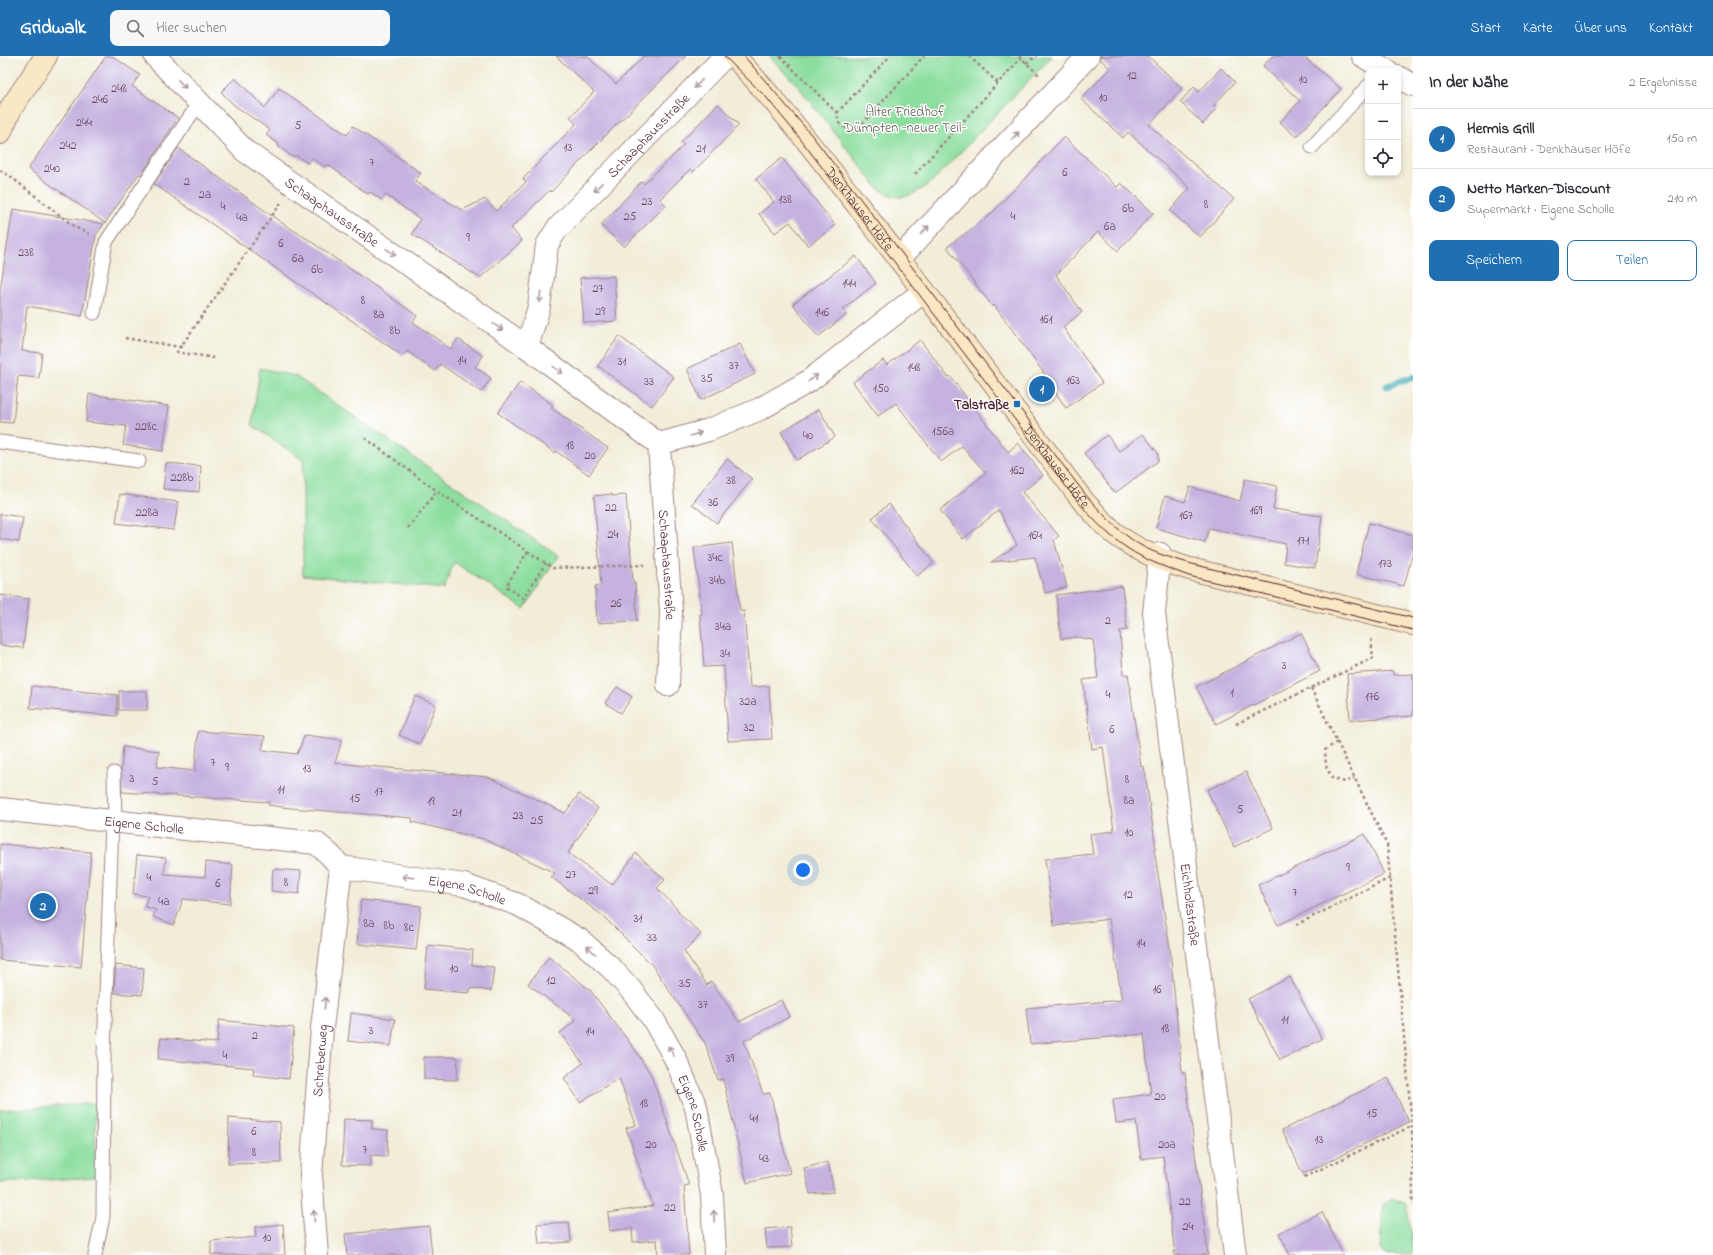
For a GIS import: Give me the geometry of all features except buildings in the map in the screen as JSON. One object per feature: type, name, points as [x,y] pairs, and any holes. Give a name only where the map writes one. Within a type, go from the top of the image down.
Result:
[{"type":"street","points":[[0,133],[11,108],[46,56]]},
{"type":"street","name":"Schaaphausstraße","points":[[155,56],[244,151],[527,347],[659,444],[671,612],[668,685]]},
{"type":"street","name":"Schaaphausstraße","points":[[527,347],[539,307],[546,245],[557,229],[725,56]]},
{"type":"street","name":"Denkhauser Höfe","points":[[734,56],[797,127],[1083,501],[1105,524],[1132,545],[1190,569],[1413,624]]},
{"type":"street","points":[[899,259],[1088,56]]},
{"type":"street","points":[[1363,56],[1382,68]]},
{"type":"street","points":[[1401,79],[1413,85]]},
{"type":"street","points":[[659,444],[709,430],[760,409],[809,381],[924,292]]},
{"type":"street","name":"Eichholzstraße","points":[[1160,557],[1154,613],[1235,1255]]},
{"type":"street","name":"Eigene Scholle","points":[[0,809],[316,843],[341,867],[464,885],[520,904],[580,940],[611,968],[631,990],[653,1019],[675,1058],[696,1107],[712,1195],[715,1255]]},
{"type":"street","name":"Schreberweg","points":[[317,1255],[311,1175],[322,1028],[341,867]]},
{"type":"lane","points":[[1312,147],[1365,89]]},
{"type":"lane","points":[[94,313],[106,242],[199,103]]},
{"type":"lane","points":[[0,442],[139,460]]},
{"type":"lane","points":[[95,1255],[103,1217],[104,1054],[114,773]]},
{"type":"path","points":[[780,56],[837,113],[838,123],[851,132],[860,126],[924,56]]},
{"type":"path","points":[[837,113],[890,56]]},
{"type":"path","points":[[969,56],[998,83]]},
{"type":"path","points":[[1026,63],[1038,56]]},
{"type":"path","points":[[915,174],[1021,58]]},
{"type":"path","points":[[0,170],[75,227],[106,242]]},
{"type":"path","points":[[214,358],[176,352],[294,185]]},
{"type":"path","points":[[125,338],[180,347]]},
{"type":"path","points":[[365,438],[437,491],[553,568],[668,564]]},
{"type":"path","points":[[408,528],[437,491]]},
{"type":"path","points":[[528,551],[506,586],[523,598],[546,563]]},
{"type":"path","points":[[1236,724],[1373,658],[1367,612]]},
{"type":"path","points":[[1311,688],[1387,845],[1412,1126],[1413,1204]]},
{"type":"path","points":[[1337,742],[1325,750],[1326,766],[1332,778],[1345,782],[1354,778]]},
{"type":"path","points":[[1296,925],[1390,878]]},
{"type":"path","points":[[1304,1177],[1412,1126]]},
{"type":"green space","name":"Alter Friedhof Dümpten -neuer Teil-","points":[[769,56],[1052,56],[933,181],[919,191],[899,197],[885,193],[877,187],[797,85]]},
{"type":"green space","points":[[260,368],[295,376],[558,556],[524,609],[454,562],[444,589],[303,575],[303,460],[252,425]]},
{"type":"green space","points":[[95,1103],[96,1177],[0,1183],[0,1110]]},
{"type":"green space","points":[[1392,1198],[1406,1204],[1413,1243],[1413,1255],[1386,1255],[1380,1250],[1383,1205]]},
{"type":"waterway","points":[[1387,386],[1413,377]]},
{"type":"tram line","points":[[724,56],[766,97],[798,136],[1074,497],[1092,518],[1112,537],[1142,557],[1189,576],[1413,630]]},
{"type":"tram line","points":[[744,56],[814,138],[1085,494],[1120,531],[1147,549],[1177,560],[1413,618]]},
{"type":"place","name":"Hermis Grill","points":[[1042,389]]},
{"type":"place","name":"Talstraße","points":[[1017,404]]},
{"type":"place","name":"Netto Marken-Discount","points":[[43,906]]}]
